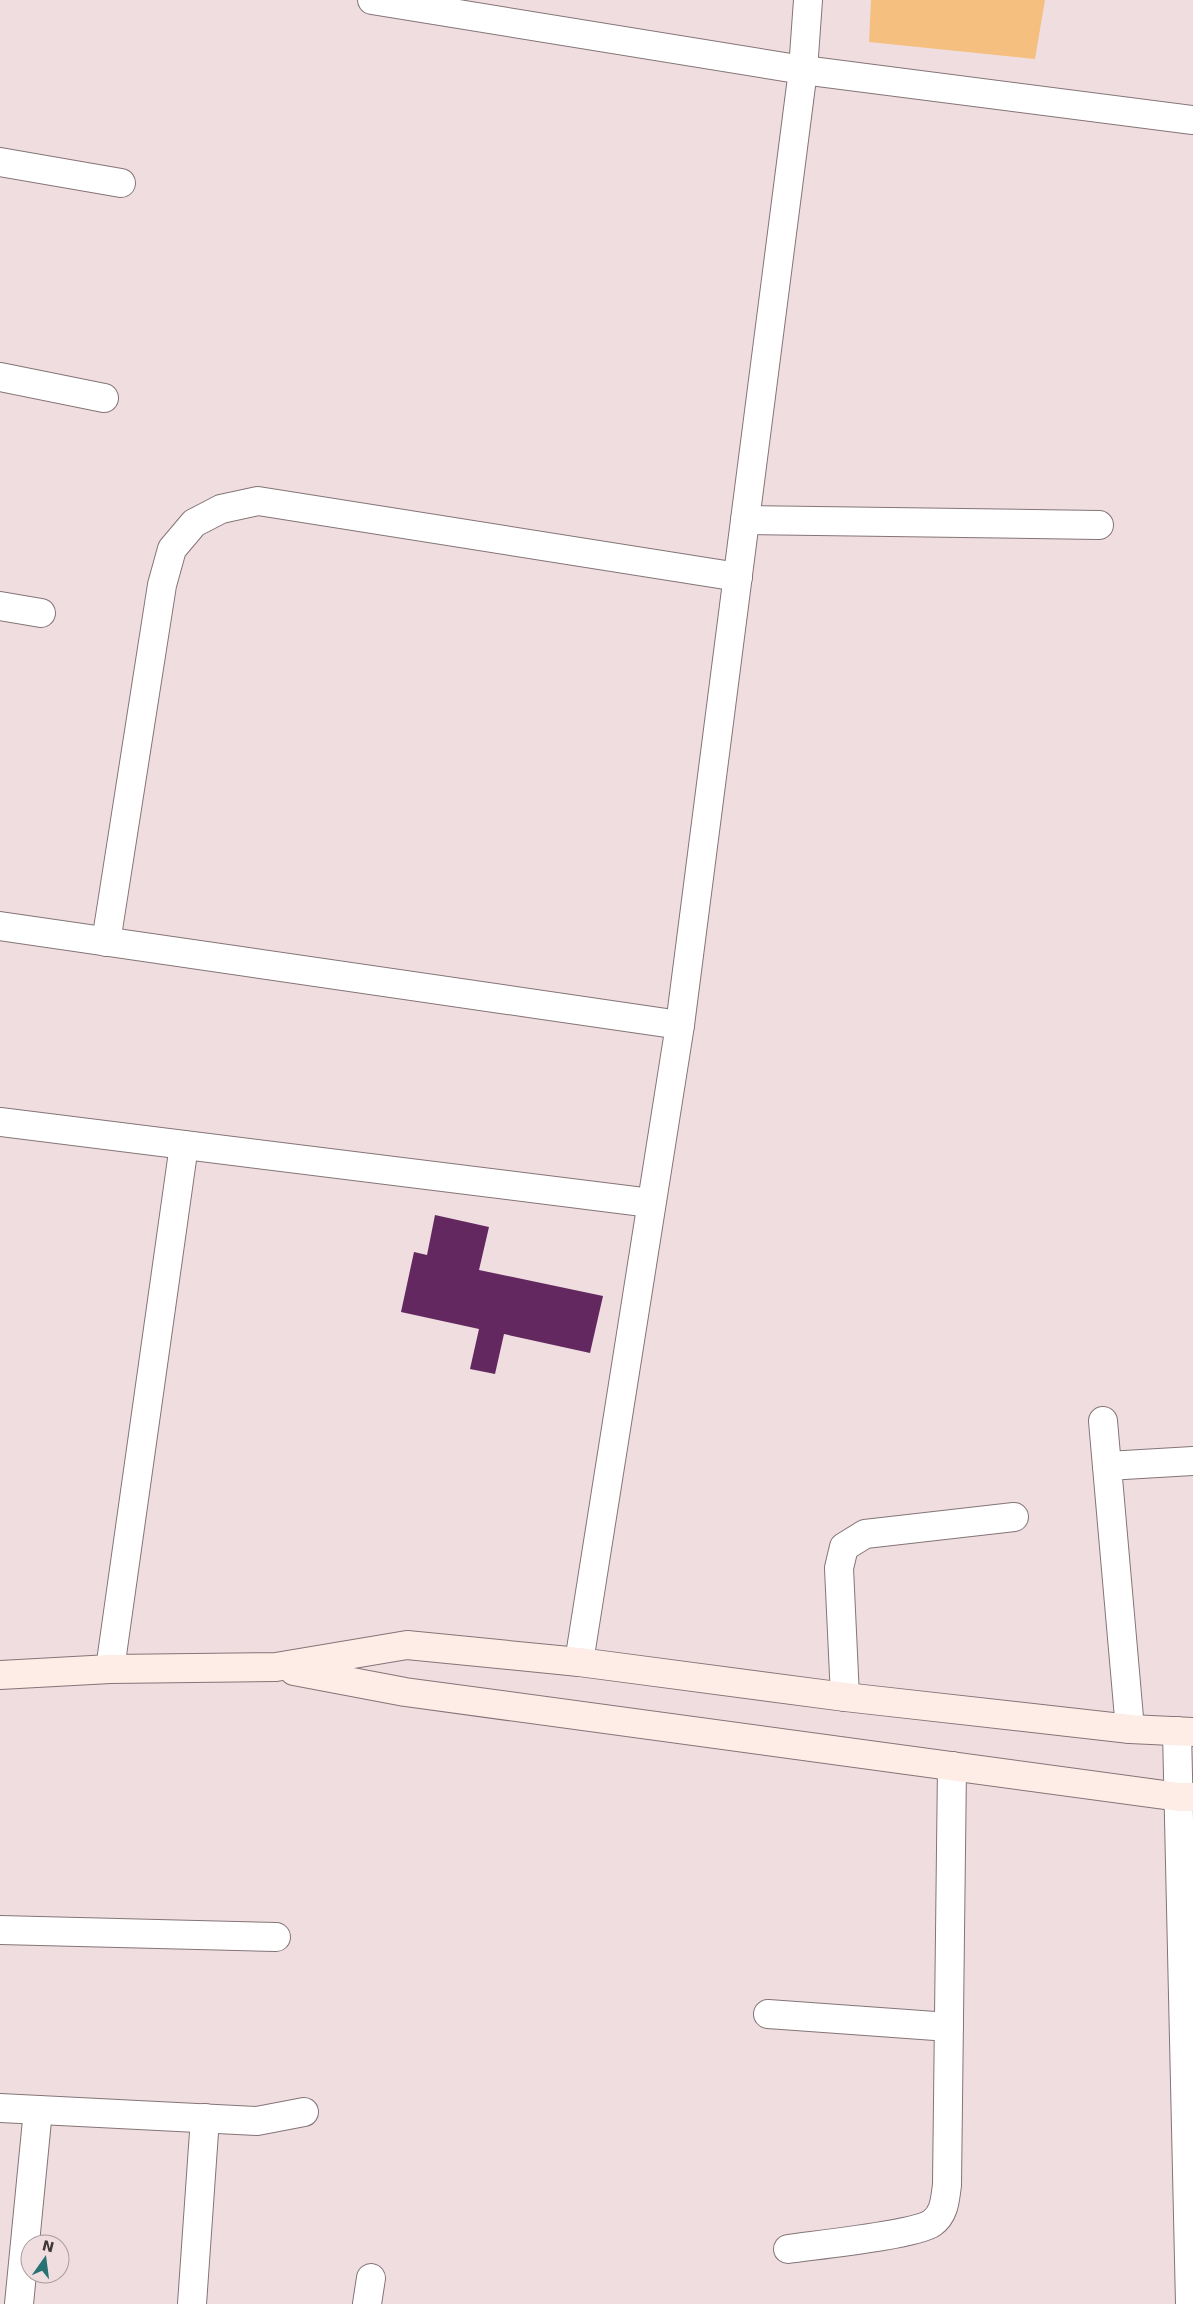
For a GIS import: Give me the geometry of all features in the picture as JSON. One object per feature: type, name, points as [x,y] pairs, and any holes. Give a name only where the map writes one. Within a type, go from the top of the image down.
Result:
[{"type":"street","points":[[372,0],[803,70],[1193,120]]},
{"type":"street","points":[[579,1662],[680,1025],[803,70],[808,0]]},
{"type":"street","points":[[0,162],[121,183]]},
{"type":"street","points":[[0,377],[104,398]]},
{"type":"street","points":[[106,942],[162,585],[172,550],[194,523],[221,509],[258,501],[738,577]]},
{"type":"street","points":[[745,520],[1099,525]]},
{"type":"street","points":[[0,606],[41,613]]},
{"type":"street","points":[[0,926],[680,1025]]},
{"type":"street","points":[[0,1122],[651,1203]]},
{"type":"street","points":[[110,1669],[184,1145]]},
{"type":"street","points":[[1103,1421],[1130,1729]]},
{"type":"street","points":[[1107,1466],[1193,1461]]},
{"type":"street","points":[[845,1697],[839,1568],[844,1547],[865,1534],[1014,1517]]},
{"type":"street","points":[[0,1675],[110,1669],[276,1668],[407,1645],[579,1662],[845,1697],[1130,1729],[1185,1731],[1190,2304]]},
{"type":"street","points":[[276,1668],[404,1692],[1186,1797]]},
{"type":"street","points":[[788,2249],[907,2231],[932,2223],[943,2210],[947,2185],[952,1766]]},
{"type":"street","points":[[0,1930],[276,1937]]},
{"type":"street","points":[[768,2014],[948,2027]]},
{"type":"street","points":[[0,2108],[257,2121],[304,2112]]},
{"type":"street","points":[[19,2304],[38,2110]]},
{"type":"street","points":[[192,2304],[205,2118]]},
{"type":"shaded area","points":[[871,0],[1045,0],[1035,59],[869,42]]},
{"type":"building","points":[[435,1215],[489,1227],[479,1270],[603,1296],[590,1353],[504,1334],[495,1374],[470,1369],[479,1329],[401,1312],[414,1252],[427,1255]]}]
